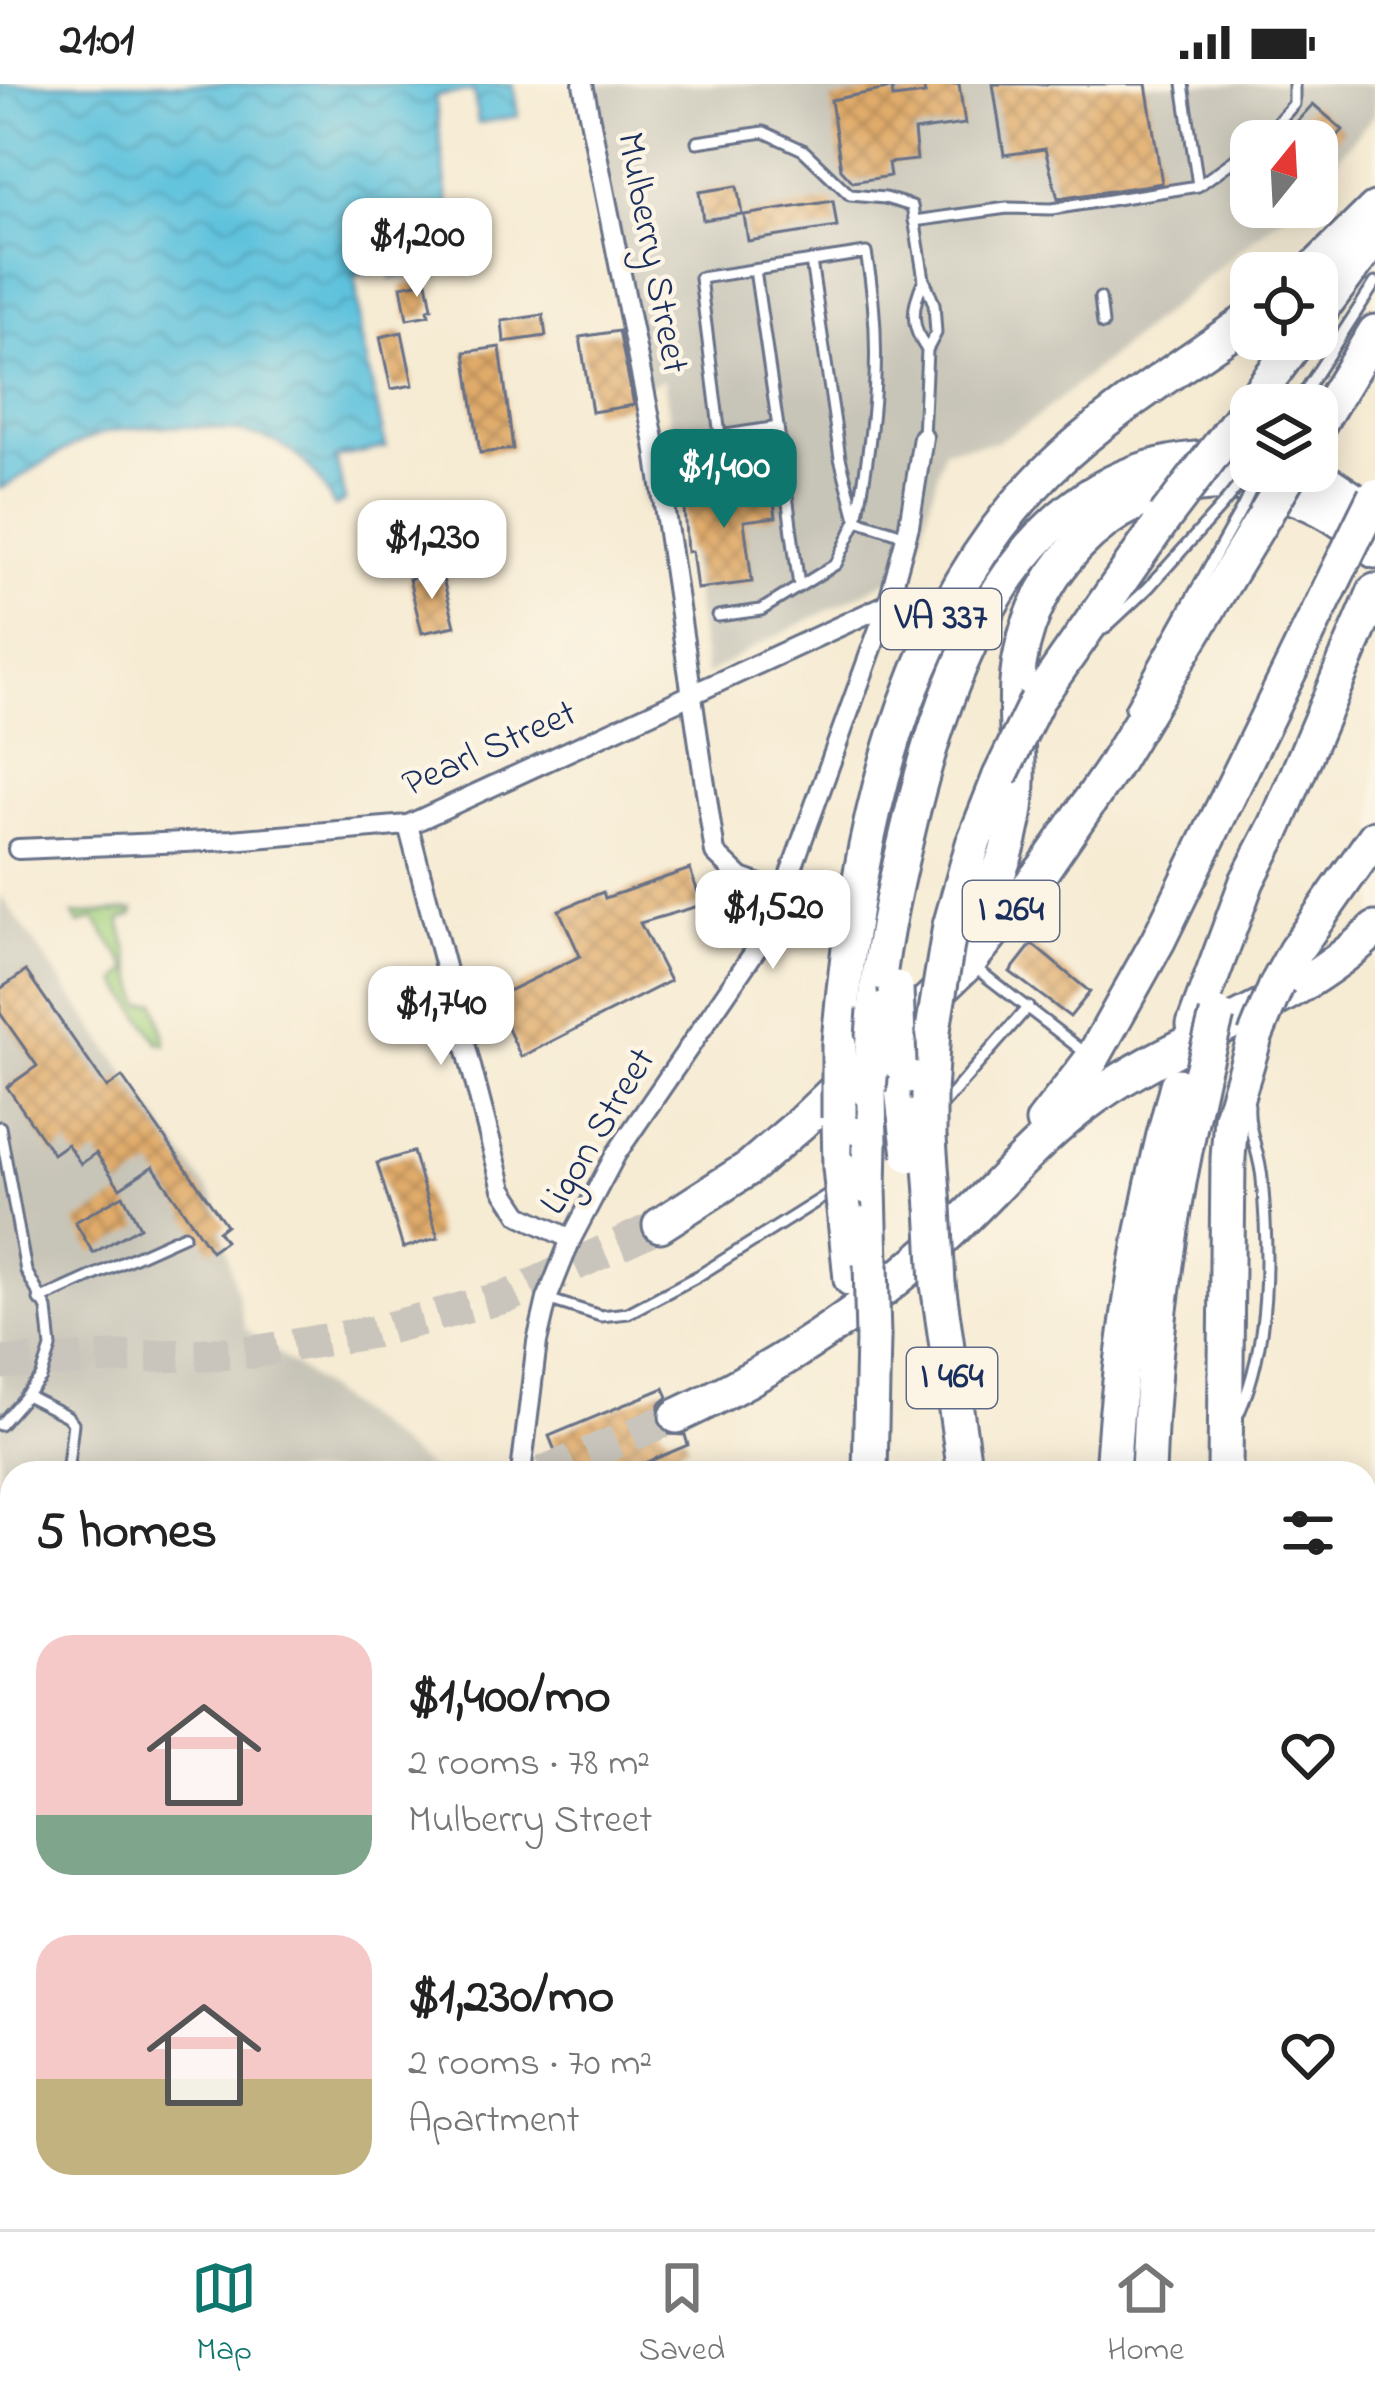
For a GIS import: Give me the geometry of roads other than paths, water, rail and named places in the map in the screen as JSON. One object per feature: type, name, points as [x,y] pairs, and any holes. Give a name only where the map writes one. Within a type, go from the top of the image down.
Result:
[{"type":"highway","points":[[1331,252],[1375,209]]},
{"type":"highway","points":[[1338,287],[1375,238]]},
{"type":"highway","points":[[1338,393],[1375,332]]},
{"type":"highway","name":"VA 337","points":[[869,1461],[861,1272],[884,1163],[841,1167],[839,1043],[856,902],[903,714],[963,578],[1044,474],[1073,447],[1230,333]]},
{"type":"highway","points":[[884,1163],[858,1086],[885,999],[904,844],[953,676],[978,620],[1018,561],[1068,511],[1115,482],[1230,449]]},
{"type":"highway","points":[[884,1163],[917,1103],[950,926],[973,844],[1000,776],[1045,688],[1165,518],[1230,456]]},
{"type":"highway","points":[[858,1086],[994,884],[1014,824],[1017,684],[1026,633],[1040,594],[1078,543],[1099,525],[1144,501],[1196,485],[1229,483],[1270,488],[1321,509],[1360,554]]},
{"type":"highway","points":[[1338,489],[1375,514]]},
{"type":"highway","name":"I 264","points":[[660,1225],[749,1168],[858,1086],[969,962],[1067,836],[1145,715],[1254,511],[1273,492]]},
{"type":"highway","points":[[1004,1177],[1092,1059],[1158,941],[1360,554],[1375,496]]},
{"type":"highway","points":[[1113,1461],[1122,1348],[1141,1230],[1206,1020],[1262,886],[1276,824],[1375,592]]},
{"type":"highway","points":[[1226,1461],[1231,1118],[1277,984],[1375,837]]},
{"type":"highway","points":[[677,1416],[766,1372],[843,1322],[925,1256],[1004,1177],[1099,1095],[1312,980],[1375,929]]},
{"type":"highway","points":[[885,999],[899,1063],[917,1103]]},
{"type":"highway","points":[[1149,1461],[1159,1299],[1190,1076]]},
{"type":"highway","name":"I 464","points":[[884,1163],[926,1215],[963,1461]]},
{"type":"street","name":"Mulberry Street","points":[[584,84],[655,444],[715,853],[741,878],[783,893]]},
{"type":"street","name":"Ligon Street","points":[[522,1461],[536,1342],[547,1299],[571,1239],[616,1154],[757,949],[783,893],[888,604],[906,536],[923,437]]},
{"type":"street","name":"Pearl Street","points":[[18,849],[232,840],[408,825],[888,604]]},
{"type":"street","points":[[408,825],[503,1190],[520,1215],[571,1239]]},
{"type":"lane","points":[[1183,84],[1198,186]]},
{"type":"lane","points":[[1280,120],[1294,104],[1294,84]]},
{"type":"lane","points":[[697,142],[764,132],[802,150],[850,195],[912,206],[936,333],[928,350],[923,437]]},
{"type":"lane","points":[[914,221],[1007,208],[1052,209],[1198,186],[1230,163]]},
{"type":"lane","points":[[718,616],[761,610],[836,564],[857,520],[871,444],[877,308],[866,253],[700,278],[720,436]]},
{"type":"lane","points":[[811,261],[840,458],[857,520]]},
{"type":"lane","points":[[755,270],[800,586]]},
{"type":"lane","points":[[924,279],[913,304],[916,334],[928,350]]},
{"type":"lane","points":[[1310,384],[1375,283]]},
{"type":"lane","points":[[1100,298],[1103,324]]},
{"type":"lane","points":[[655,444],[778,428]]},
{"type":"lane","points":[[1045,688],[1148,589],[1234,492]]},
{"type":"lane","points":[[1119,730],[1254,511],[1257,492]]},
{"type":"lane","points":[[857,520],[906,536]]},
{"type":"lane","points":[[1067,836],[1108,751]]},
{"type":"lane","points":[[969,962],[1092,1059]]},
{"type":"lane","points":[[547,1299],[601,1316],[628,1313],[802,1215],[884,1163],[940,1108],[1028,1007]]},
{"type":"lane","points":[[0,1127],[26,1270],[51,1323],[51,1348],[41,1378],[0,1425]]},
{"type":"lane","points":[[39,1300],[184,1235]]},
{"type":"lane","points":[[26,1395],[73,1423],[68,1461]]},
{"type":"water","points":[[0,84],[513,84],[518,116],[478,123],[474,91],[435,96],[456,266],[392,278],[391,270],[355,275],[361,337],[386,447],[336,458],[345,501],[334,507],[313,471],[281,445],[242,433],[191,427],[98,435],[0,489]]},
{"type":"tunnel","points":[[0,1363],[253,1352],[373,1332],[509,1296],[660,1225]]},
{"type":"tunnel","points":[[570,1461],[677,1416]]}]
